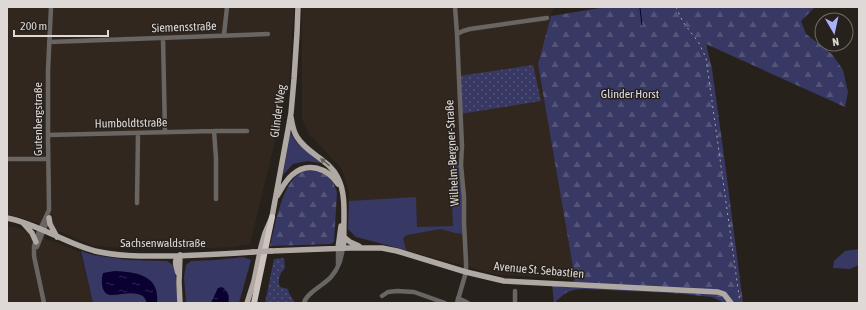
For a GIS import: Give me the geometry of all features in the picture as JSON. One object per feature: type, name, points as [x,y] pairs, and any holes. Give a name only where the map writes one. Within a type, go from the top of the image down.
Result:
[{"type":"highway","points":[[254,303],[272,217]]},
{"type":"main road","name":"Glinder Weg","points":[[247,303],[254,282],[260,247],[272,217],[290,112],[298,7]]},
{"type":"main road","points":[[290,112],[294,130],[299,141],[328,164],[335,172],[342,186],[344,198],[344,237],[341,248]]},
{"type":"main road","points":[[275,199],[291,175],[298,170],[313,167],[329,173],[338,183],[342,196],[341,248]]},
{"type":"main road","name":"Sachsenwaldstraße","points":[[7,218],[23,222],[82,247],[109,254],[160,256],[271,251]]},
{"type":"main road","points":[[49,218],[50,224],[57,237]]},
{"type":"main road","points":[[23,222],[32,233],[36,242]]},
{"type":"main road","points":[[344,237],[350,242],[363,248]]},
{"type":"main road","name":"Avenue St. Sebastien","points":[[271,251],[341,248],[389,249],[466,272],[504,281],[718,292],[724,294],[731,303]]},
{"type":"main road","points":[[179,282],[176,259],[180,255]]},
{"type":"main road","points":[[180,255],[180,303]]},
{"type":"main road","points":[[160,256],[172,261],[176,266]]},
{"type":"street","name":"Gutenbergstraße","points":[[42,230],[48,210],[47,159],[50,7]]},
{"type":"street","name":"Siemensstraße","points":[[224,35],[227,7]]},
{"type":"street","name":"Wilhelm-Bergner-Straße","points":[[455,7],[462,146],[460,165],[465,202],[464,223],[466,262],[466,272],[458,301]]},
{"type":"street","points":[[457,34],[470,29],[547,18]]},
{"type":"street","name":"Siemensstraße","points":[[49,42],[268,34]]},
{"type":"street","points":[[162,38],[165,132]]},
{"type":"street","points":[[214,131],[216,199]]},
{"type":"street","name":"Humboldtstraße","points":[[48,135],[247,131]]},
{"type":"street","points":[[137,203],[138,133]]},
{"type":"street","points":[[7,159],[47,159]]},
{"type":"street","points":[[44,303],[34,256],[34,246],[49,218],[48,210]]},
{"type":"street","points":[[35,250],[42,230]]},
{"type":"street","points":[[304,303],[305,298],[330,278],[335,271],[341,248]]},
{"type":"street","points":[[515,291],[515,303]]},
{"type":"street","points":[[382,296],[388,292],[414,292],[444,303]]},
{"type":"street","points":[[458,301],[468,303]]},
{"type":"shaded area","points":[[7,7],[294,7],[289,84],[250,244],[234,247],[185,249],[142,249],[94,246],[49,227],[19,217],[7,215]]},
{"type":"shaded area","points":[[302,7],[554,7],[538,64],[575,279],[499,275],[356,237],[348,229],[349,192],[342,169],[309,134],[302,119]]},
{"type":"shaded area","points":[[7,226],[15,227],[80,252],[93,303],[7,303]]},
{"type":"green space","name":"Glinder Horst","points":[[606,7],[815,7],[801,21],[806,34],[814,40],[814,52],[829,52],[843,70],[848,92],[845,107],[706,44],[712,69],[743,303],[724,303],[712,297],[671,293],[583,289],[573,290],[554,303],[552,284],[572,284],[575,279],[538,64],[551,16]]},
{"type":"green space","points":[[533,65],[541,101],[460,114],[459,76]]},
{"type":"green space","points":[[290,132],[297,143],[320,163],[307,161],[293,164],[283,175]]},
{"type":"green space","points":[[450,164],[461,165],[465,234],[441,229],[407,235],[403,238],[406,250],[356,237],[348,229],[349,201],[416,197],[417,227],[453,226]]},
{"type":"green space","points":[[314,170],[325,172],[332,180],[337,192],[334,242],[331,244],[270,246],[280,205],[289,185],[295,177],[302,172]]},
{"type":"green space","points":[[859,249],[859,265],[850,269],[833,268],[834,261],[845,251]]},
{"type":"green space","points":[[81,251],[93,255],[128,260],[167,261],[173,265],[175,270],[178,303],[157,303],[157,292],[148,278],[131,273],[112,272],[103,274],[103,289],[107,294],[138,294],[143,296],[147,303],[93,303]]},
{"type":"green space","points":[[243,257],[251,260],[239,303],[228,303],[229,301],[218,288],[211,303],[186,303],[184,277],[186,265],[191,261]]},
{"type":"green space","points":[[284,258],[285,268],[279,278],[279,284],[280,287],[288,289],[295,303],[265,303],[274,259]]},
{"type":"water","points":[[114,271],[138,274],[151,281],[155,286],[157,303],[147,303],[143,296],[138,294],[107,294],[102,286],[103,273]]},
{"type":"water","points":[[222,287],[228,294],[228,303],[211,303],[218,288]]},
{"type":"waterway","points":[[640,8],[642,25]]},
{"type":"railway","points":[[676,7],[683,22],[699,43],[706,58],[740,303]]}]
